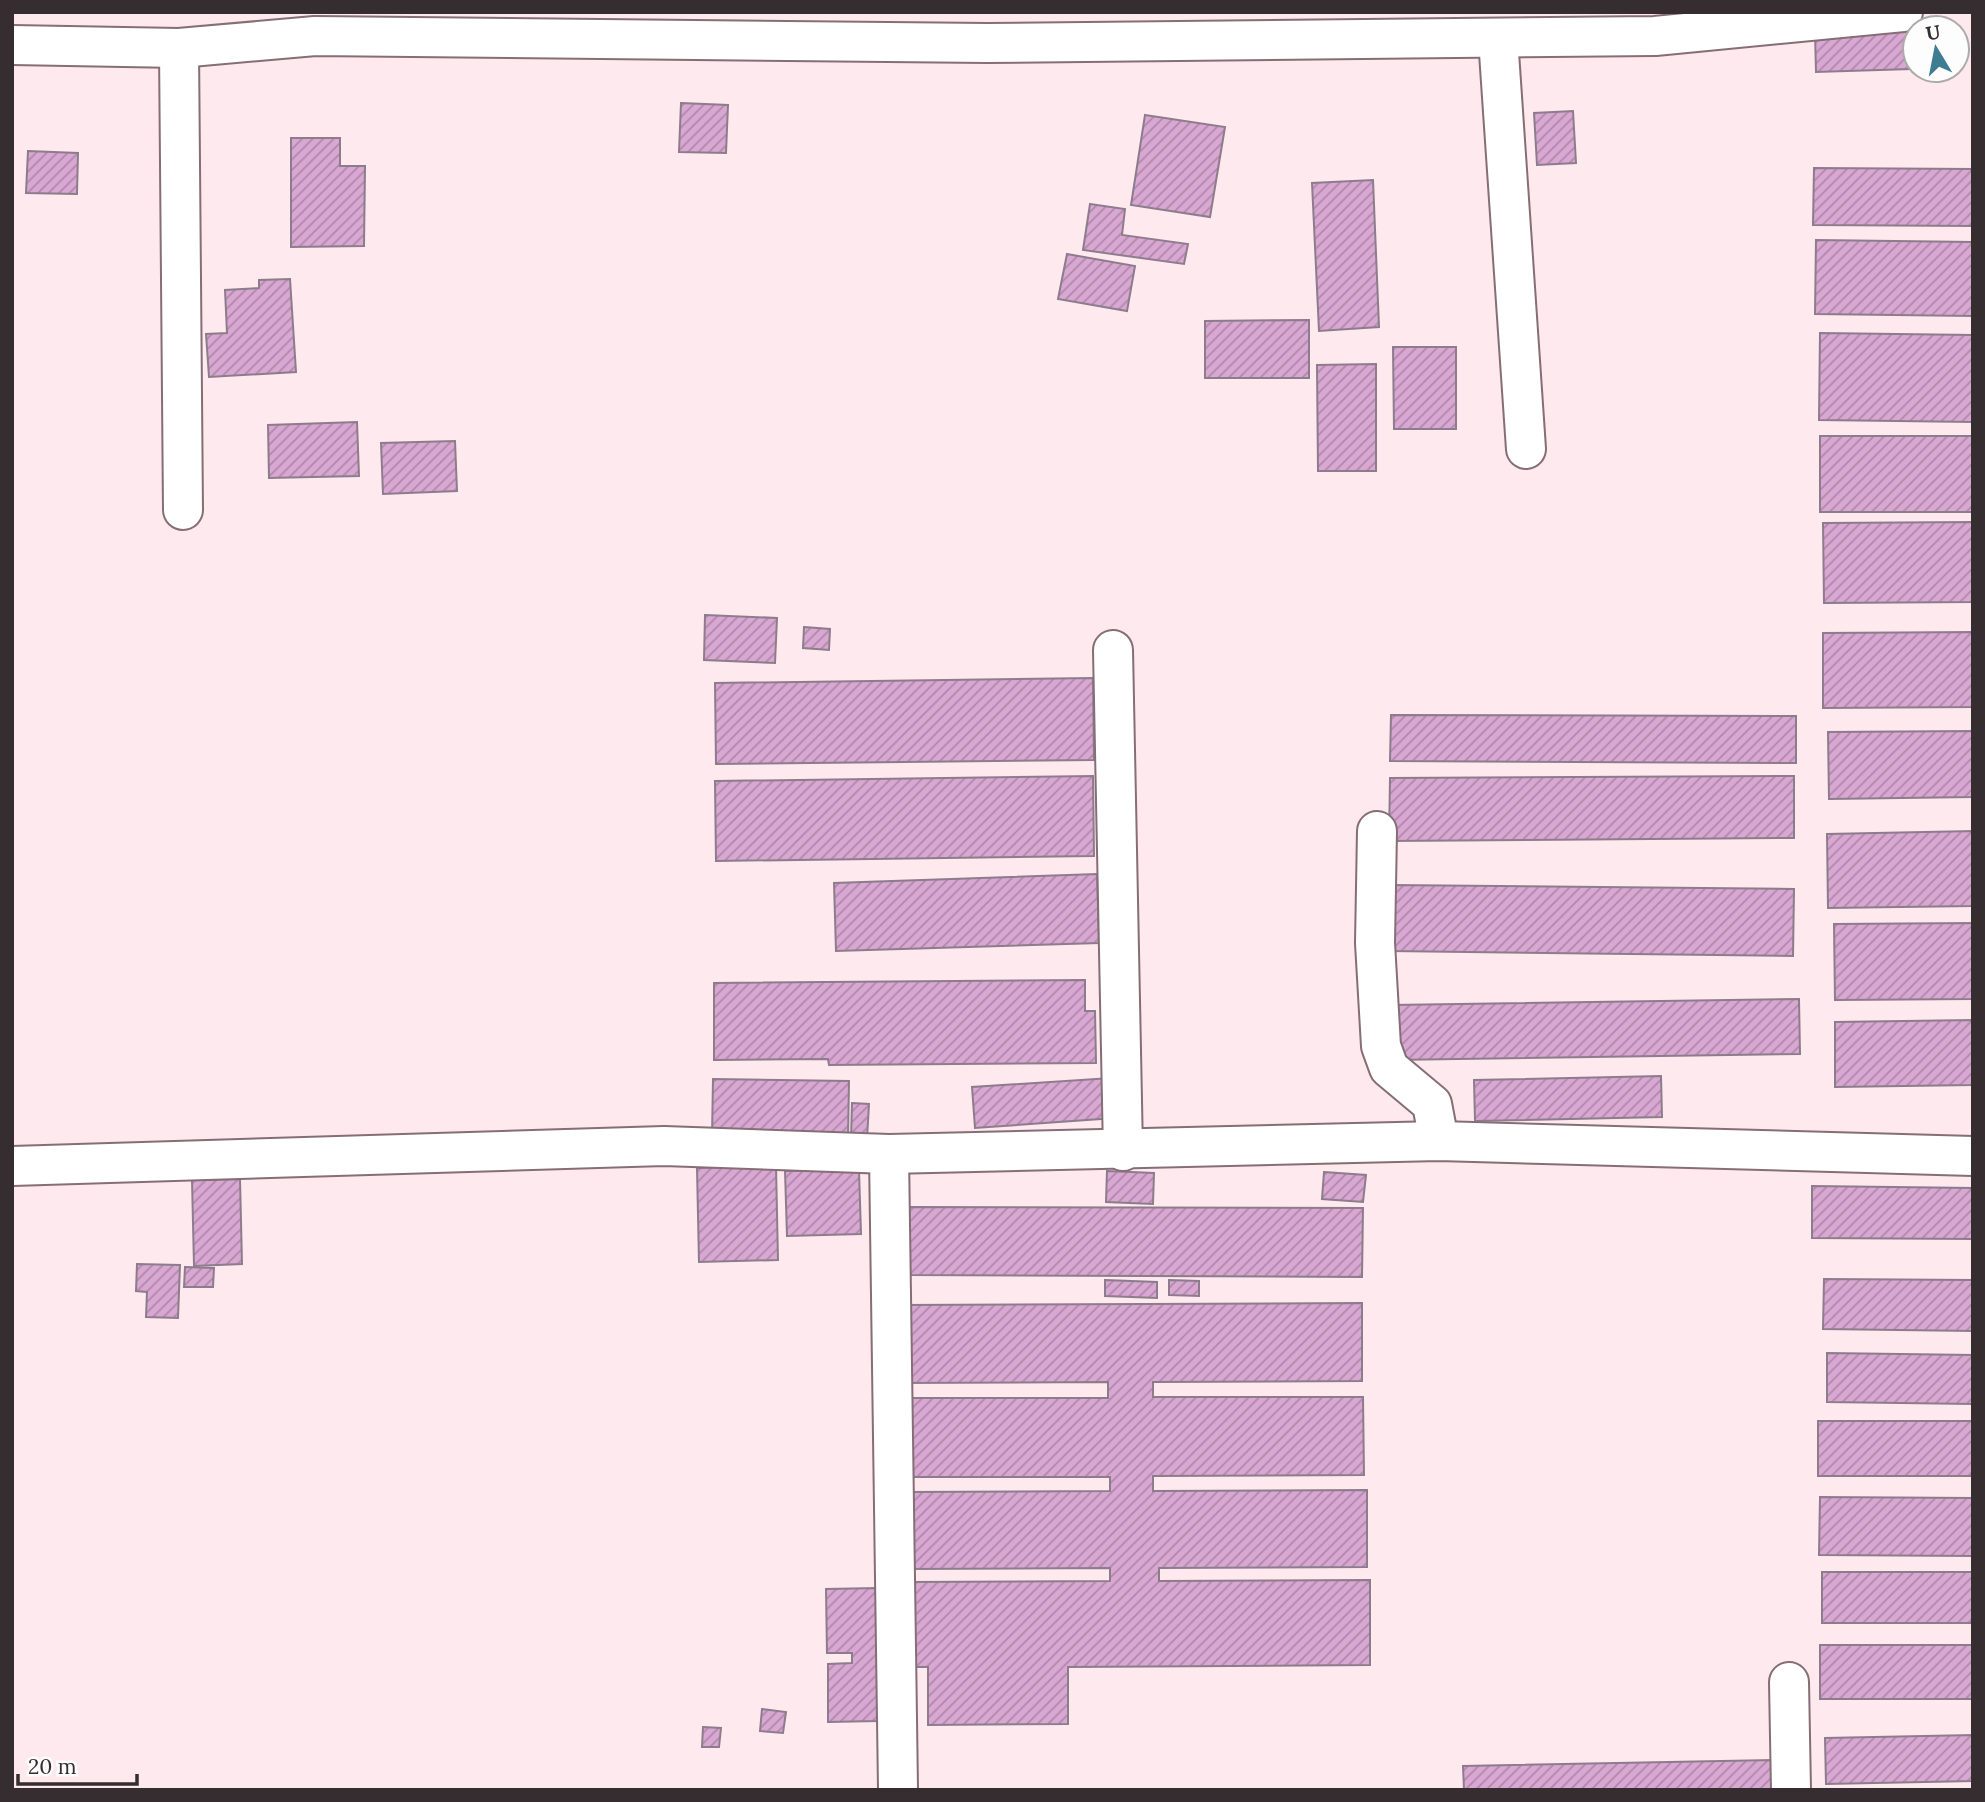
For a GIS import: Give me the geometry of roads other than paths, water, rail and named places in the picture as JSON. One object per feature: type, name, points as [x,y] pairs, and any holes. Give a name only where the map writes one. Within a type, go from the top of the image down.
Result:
[{"type":"street","points":[[12,45],[180,48],[425,24],[987,28],[1498,38],[1655,36],[1903,12]]},
{"type":"street","points":[[1498,38],[1526,449]]},
{"type":"street","points":[[180,48],[183,510]]},
{"type":"street","points":[[1112,650],[1123,1151]]},
{"type":"street","points":[[1377,831],[1375,943],[1381,1045],[1389,1068],[1432,1104],[1439,1141]]},
{"type":"street","points":[[12,1166],[664,1146],[889,1154],[1123,1151],[1439,1141],[1973,1156]]},
{"type":"street","points":[[889,1154],[898,1790]]},
{"type":"street","points":[[1789,1682],[1791,1790]]}]
